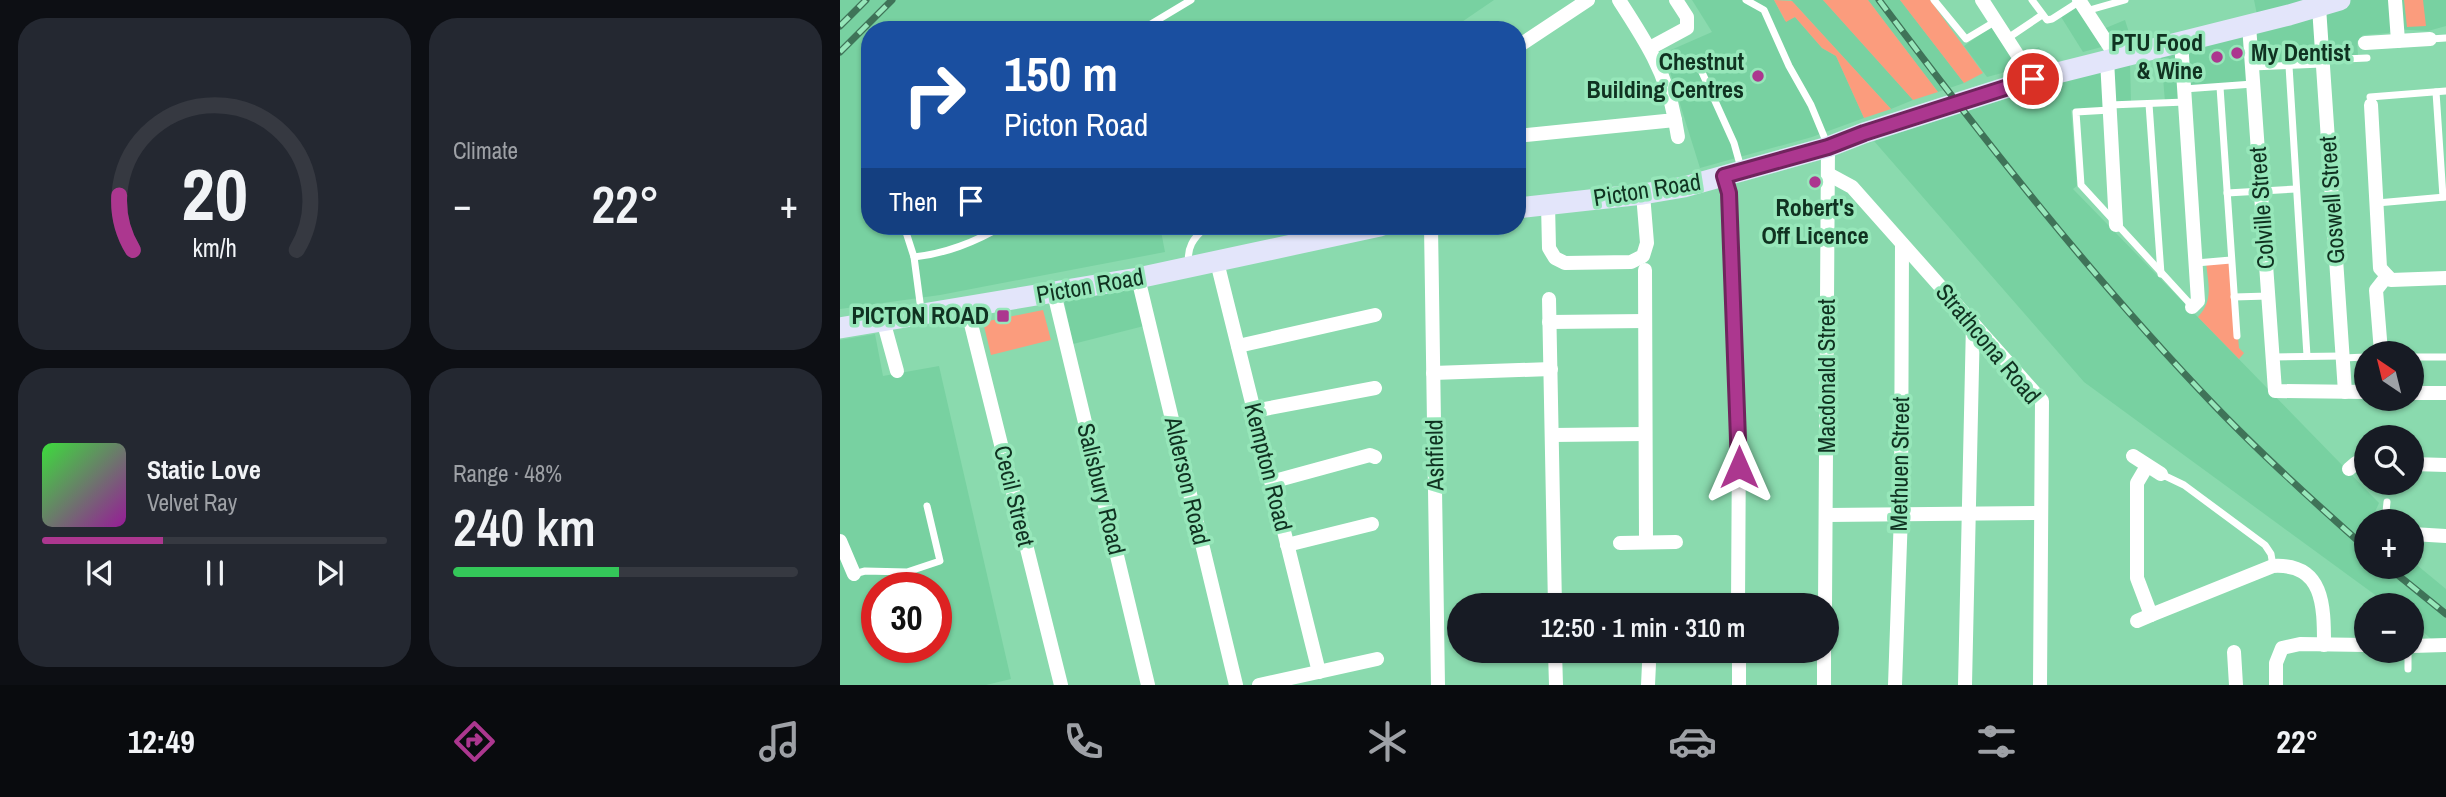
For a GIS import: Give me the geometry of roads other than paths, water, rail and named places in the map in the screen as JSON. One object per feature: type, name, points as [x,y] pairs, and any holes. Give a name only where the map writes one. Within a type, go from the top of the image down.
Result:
[{"type":"main road","name":"Picton Road","points":[[1526,207],[1684,187],[1828,147],[2033,79],[2340,0]]},
{"type":"main road","name":"Picton Road","points":[[840,328],[1138,278],[1339,235]]},
{"type":"street","points":[[1526,41],[1588,0]]},
{"type":"street","points":[[1619,0],[1650,48],[1665,82],[1678,136]]},
{"type":"street","points":[[1650,48],[1687,28],[1687,17],[1676,0]]},
{"type":"street","points":[[1982,0],[2033,79]]},
{"type":"street","points":[[2395,0],[2398,41]]},
{"type":"street","points":[[2082,4],[2112,59],[2110,107],[2116,225]]},
{"type":"street","name":"Goswell Street","points":[[2319,7],[2345,392]]},
{"type":"street","name":"Colville Street","points":[[2249,25],[2275,391],[2345,392]]},
{"type":"street","points":[[2366,51],[2398,41],[2430,39]]},
{"type":"street","points":[[2181,41],[2198,301],[2192,307]]},
{"type":"street","points":[[2371,101],[2380,268],[2391,280],[2446,278]]},
{"type":"street","points":[[1526,135],[1675,120]]},
{"type":"street","name":"Macdonald Street","points":[[1825,593],[1828,147]]},
{"type":"street","points":[[1733,174],[1729,193],[1739,437],[1738,593]]},
{"type":"street","name":"Strathcona Road","points":[[1828,174],[1852,187],[2042,401],[2040,685]]},
{"type":"street","points":[[1548,204],[1549,248],[1555,258],[1565,263],[1631,262],[1643,256],[1647,243],[1643,194]]},
{"type":"street","name":"Ashfield","points":[[1431,235],[1438,685]]},
{"type":"street","name":"Methuen Street","points":[[1895,685],[1900,514],[1902,244]]},
{"type":"street","name":"Kempton Road","points":[[1217,262],[1318,672]]},
{"type":"street","points":[[1645,270],[1646,541]]},
{"type":"street","points":[[2380,341],[2376,290],[2387,276]]},
{"type":"street","name":"Alderson Road","points":[[1138,278],[1236,685]]},
{"type":"street","name":"Salisbury Road","points":[[1054,293],[1148,685]]},
{"type":"street","points":[[1549,299],[1555,593]]},
{"type":"street","name":"Cecil Street","points":[[967,308],[1061,685]]},
{"type":"street","points":[[1238,346],[1375,315]]},
{"type":"street","points":[[883,320],[897,370]]},
{"type":"street","points":[[1549,322],[1645,321]]},
{"type":"street","points":[[1965,685],[1973,323]]},
{"type":"street","points":[[1433,373],[1550,369]]},
{"type":"street","points":[[1254,411],[1375,388]]},
{"type":"street","points":[[2345,392],[2354,392]]},
{"type":"street","points":[[2424,393],[2446,393]]},
{"type":"street","points":[[1552,435],[1645,426]]},
{"type":"street","points":[[1272,482],[1370,455],[1375,457]]},
{"type":"street","points":[[2133,456],[2161,474]]},
{"type":"street","points":[[2424,464],[2446,465]]},
{"type":"street","points":[[2349,469],[2354,465]]},
{"type":"street","points":[[2147,466],[2137,483],[2137,578],[2151,615]]},
{"type":"street","points":[[1827,515],[2040,513]]},
{"type":"street","points":[[1287,545],[1372,524]]},
{"type":"street","points":[[2424,535],[2446,536]]},
{"type":"street","points":[[840,541],[854,574]]},
{"type":"street","points":[[1620,543],[1676,542]]},
{"type":"street","points":[[2137,621],[2273,566],[2287,565],[2301,571],[2318,587],[2324,609],[2324,645]]},
{"type":"street","points":[[2276,685],[2276,663],[2282,648],[2300,644],[2354,645]]},
{"type":"street","points":[[2424,646],[2446,645]]},
{"type":"street","points":[[2234,652],[2236,685]]},
{"type":"street","points":[[1259,685],[1377,659]]},
{"type":"street","points":[[1555,663],[1556,685]]},
{"type":"street","points":[[1739,663],[1739,685]]},
{"type":"street","points":[[1824,663],[1824,685]]},
{"type":"street","points":[[1648,685],[1649,664]]},
{"type":"lane","points":[[1155,21],[1191,0]]},
{"type":"lane","points":[[1746,0],[1764,10],[1789,66],[1811,105],[1828,147]]},
{"type":"lane","points":[[1934,0],[1966,40],[1996,21]]},
{"type":"lane","points":[[2032,0],[2047,20],[2082,4],[2125,0]]},
{"type":"lane","points":[[2008,38],[2042,15]]},
{"type":"lane","points":[[2430,39],[2446,38]]},
{"type":"lane","points":[[2252,67],[2322,62],[2366,51]]},
{"type":"lane","points":[[1696,59],[1734,143],[1733,174]]},
{"type":"lane","points":[[2289,66],[2307,356]]},
{"type":"lane","points":[[2192,307],[2081,185],[2076,112],[2149,104],[2220,86],[2254,84]]},
{"type":"lane","points":[[2220,86],[2237,335]]},
{"type":"lane","points":[[2371,101],[2446,91]]},
{"type":"lane","points":[[2377,202],[2444,197],[2436,92]]},
{"type":"lane","points":[[2149,104],[2161,274]]},
{"type":"lane","points":[[2227,193],[2297,189]]},
{"type":"lane","points":[[907,235],[914,257],[921,314]]},
{"type":"lane","points":[[914,257],[932,255],[988,235]]},
{"type":"lane","points":[[1189,267],[1187,253],[1196,235]]},
{"type":"lane","points":[[2196,263],[2231,260]]},
{"type":"lane","points":[[2234,297],[2268,296]]},
{"type":"lane","points":[[2272,357],[2354,357]]},
{"type":"lane","points":[[2424,357],[2446,357]]},
{"type":"lane","points":[[2161,474],[2184,485],[2265,545],[2271,554],[2273,566]]},
{"type":"lane","points":[[2386,509],[2387,502]]},
{"type":"lane","points":[[854,574],[865,570],[907,572],[940,561],[927,506]]},
{"type":"lane","points":[[2408,669],[2409,663]]},
{"type":"railway","points":[[840,26],[866,0]]},
{"type":"railway","points":[[871,21],[892,0]]},
{"type":"railway","points":[[1879,0],[1999,156],[2126,309],[2233,425],[2354,537]]},
{"type":"railway","points":[[840,52],[861,31]]},
{"type":"railway","points":[[2403,579],[2446,614]]},
{"type":"place","name":"My Dentist","points":[[2237,53]]},
{"type":"place","name":"PTU Food & Wine","points":[[2217,57]]},
{"type":"place","name":"Chestnut Building Centres","points":[[1758,76]]},
{"type":"place","name":"Robert's Off Licence","points":[[1815,182]]},
{"type":"place","name":"PICTON ROAD","points":[[1003,316]]}]
